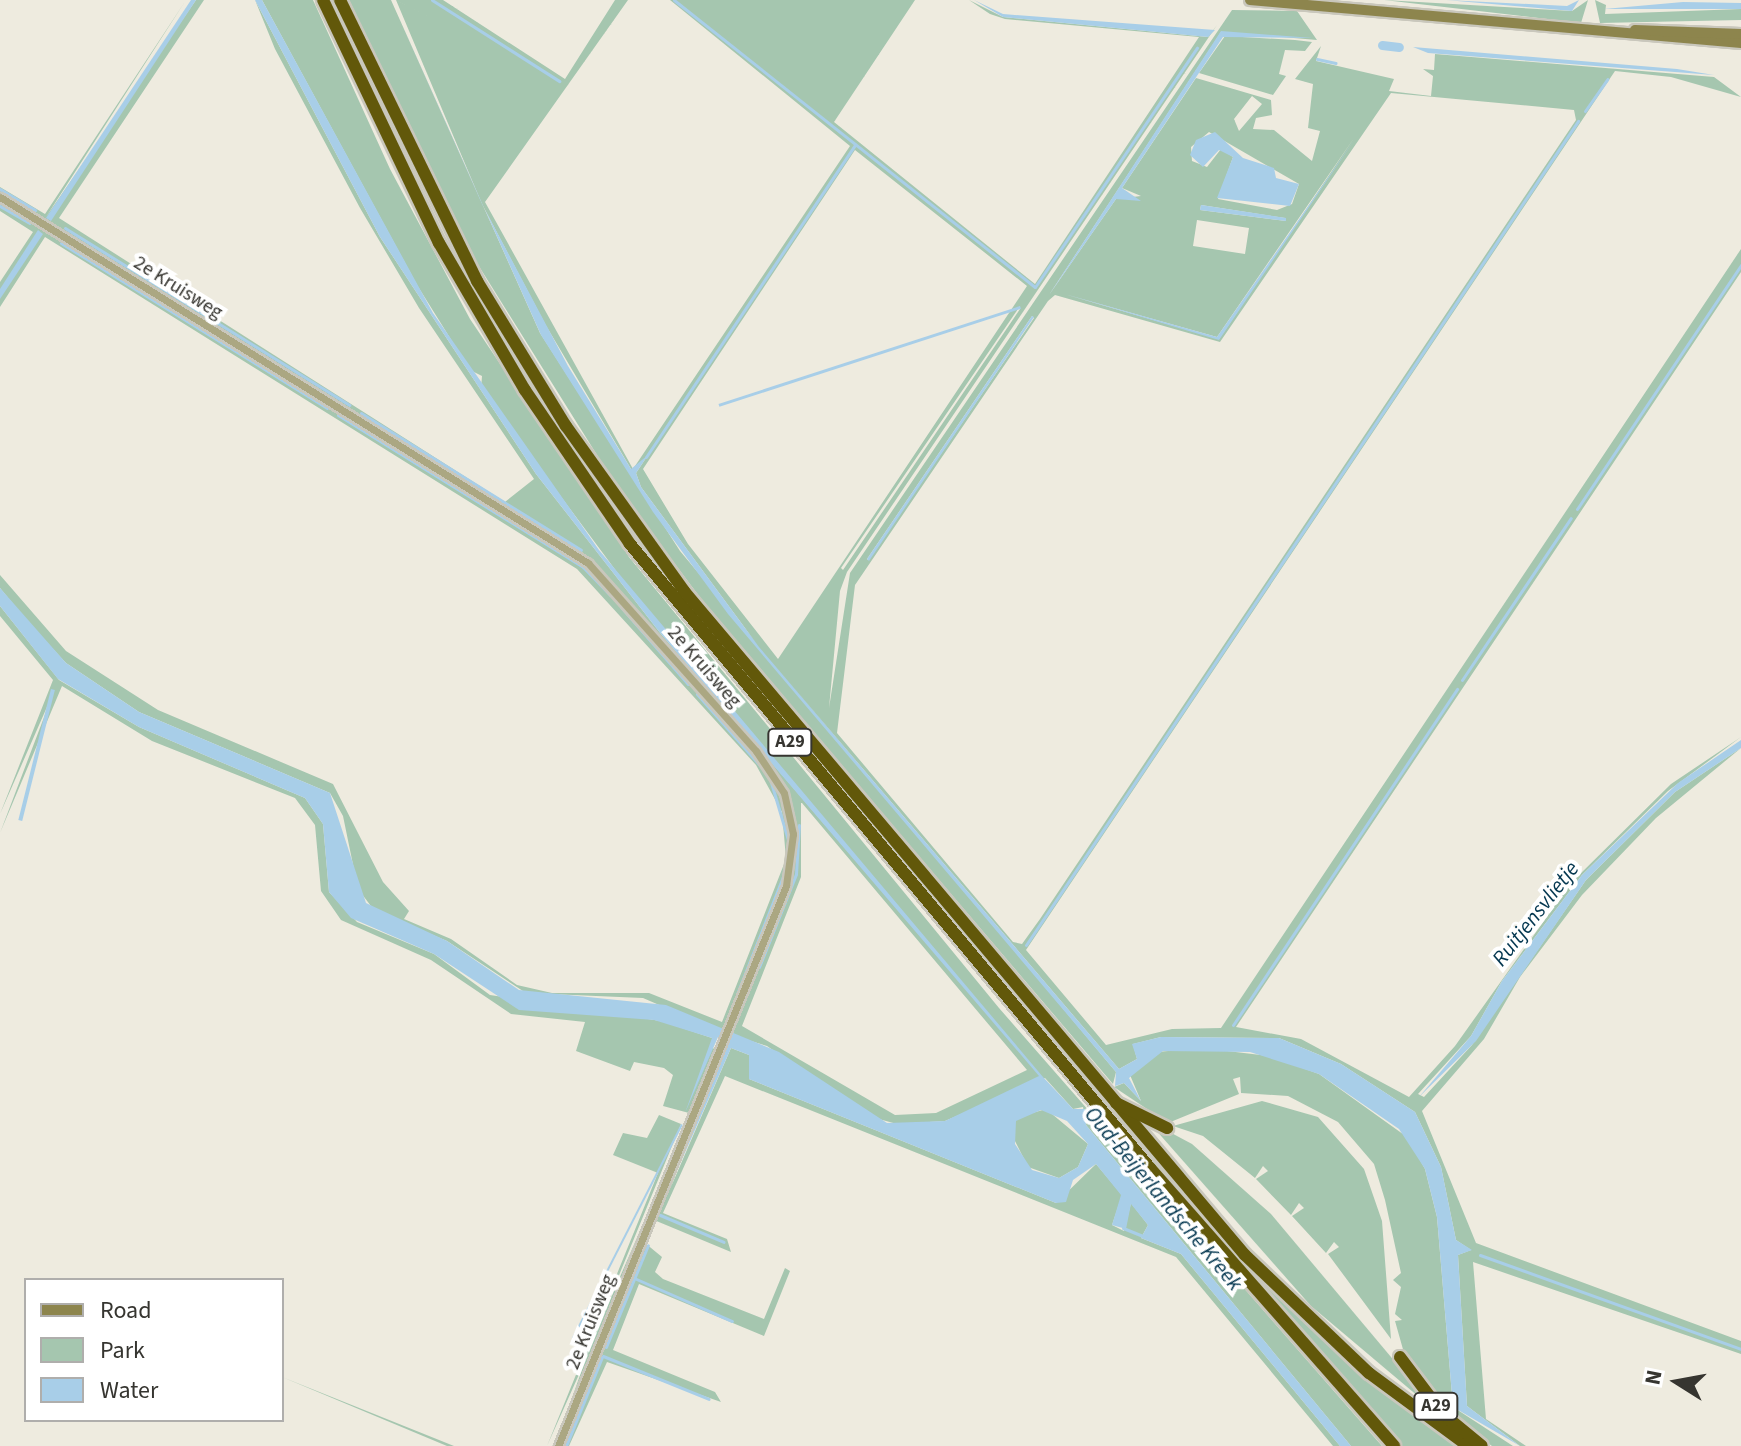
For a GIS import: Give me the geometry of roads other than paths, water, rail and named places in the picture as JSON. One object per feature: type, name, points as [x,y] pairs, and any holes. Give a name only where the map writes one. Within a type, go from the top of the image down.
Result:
[{"type":"highway","name":"A29","points":[[323,0],[386,141],[477,311],[637,554],[1150,1168],[1394,1446]]},
{"type":"highway","name":"A29","points":[[340,0],[477,281],[609,490],[713,628],[1112,1101],[1300,1311],[1468,1446]]},
{"type":"highway","name":"A29","points":[[1112,1101],[1167,1128]]},
{"type":"highway","name":"A29","points":[[1400,1357],[1443,1414],[1482,1446]]},
{"type":"street","points":[[1250,0],[1589,30],[1741,34]]},
{"type":"street","points":[[1627,32],[1741,43]]},
{"type":"street","name":"2e Kruisweg","points":[[0,197],[586,561],[759,754],[787,804],[793,857],[725,1036],[558,1446]]},
{"type":"water","points":[[191,0],[196,0],[51,221],[46,218]]},
{"type":"water","points":[[255,0],[262,0],[433,313],[599,550],[1043,1077],[1073,1109],[1085,1109],[1086,1125],[1351,1446],[1340,1446],[1181,1254],[1141,1238],[1148,1225],[1131,1204],[1126,1229],[1112,1225],[1121,1195],[1096,1164],[1073,1180],[1066,1202],[1056,1203],[749,1079],[749,1055],[731,1048],[669,1189],[729,1041],[718,1037],[685,1113],[712,1038],[654,1020],[519,1010],[434,954],[351,918],[329,892],[323,824],[305,798],[139,727],[58,679],[0,606],[0,588],[66,663],[139,712],[330,793],[366,903],[447,941],[519,990],[666,1005],[779,1052],[887,1123],[945,1121],[1039,1076],[661,634],[536,474],[380,237]],"holes":[[[1041,1110],[1067,1121],[1088,1144],[1078,1167],[1059,1178],[1032,1170],[1015,1144],[1016,1121]]]},
{"type":"water","points":[[974,0],[1003,14],[1215,30],[1208,37],[1003,17]]},
{"type":"water","points":[[1446,0],[1567,6],[1579,0],[1572,11]]},
{"type":"water","points":[[1683,2],[1741,3],[1741,9],[1604,9]]},
{"type":"water","points":[[1221,31],[1313,38],[1223,37],[1122,188],[1141,201],[1116,199],[1049,295]]},
{"type":"water","points":[[1413,47],[1677,69],[1714,75],[1428,53]]},
{"type":"water","points":[[1215,132],[1243,158],[1274,168],[1276,178],[1299,184],[1290,206],[1217,198],[1233,157],[1219,150],[1203,167],[1190,155],[1196,140]]},
{"type":"water","points":[[1355,139],[1219,340],[1065,294],[1217,337]]},
{"type":"water","points":[[1201,205],[1286,218],[1286,221],[1200,210]]},
{"type":"water","points":[[484,208],[568,366],[631,469],[648,455],[636,473],[641,487],[759,647],[1119,1069],[1137,1059],[1132,1044],[1161,1037],[1279,1038],[1341,1064],[1415,1112],[1441,1167],[1456,1240],[1472,1250],[1458,1255],[1467,1406],[1520,1446],[1453,1407],[1437,1217],[1425,1169],[1399,1129],[1319,1074],[1250,1052],[1163,1051],[1129,1078],[1141,1101],[1124,1083],[1115,1086],[1116,1072],[728,614],[653,512],[541,335]]},
{"type":"water","points":[[38,230],[43,234],[0,299],[0,289]]},
{"type":"water","points":[[1020,306],[1021,309],[719,407],[719,404]]},
{"type":"water","points":[[1034,317],[869,561],[867,559]]},
{"type":"water","points":[[51,689],[55,690],[22,821],[18,820]]},
{"type":"water","points":[[1741,740],[1741,748],[1675,792],[1586,880],[1476,1041],[1419,1097],[1471,1036],[1502,981],[1582,875],[1678,783]]},
{"type":"water","points":[[681,1124],[683,1125],[574,1339]]},
{"type":"waterway","points":[[432,0],[559,81]]},
{"type":"waterway","points":[[674,0],[1035,287],[1197,48]]},
{"type":"waterway","points":[[1382,45],[1399,47]]},
{"type":"waterway","points":[[1317,59],[1336,63]]},
{"type":"waterway","points":[[1585,111],[1607,79]]},
{"type":"waterway","points":[[1026,945],[1578,121]]},
{"type":"waterway","points":[[646,457],[855,145]]},
{"type":"waterway","points":[[0,189],[35,210]]},
{"type":"waterway","points":[[0,206],[29,223]]},
{"type":"waterway","points":[[65,228],[349,405]]},
{"type":"waterway","points":[[61,243],[327,408]]},
{"type":"waterway","points":[[1577,509],[1741,265]]},
{"type":"waterway","points":[[361,413],[581,550]]},
{"type":"waterway","points":[[338,415],[583,567],[610,595]]},
{"type":"waterway","points":[[1462,680],[1571,518]]},
{"type":"waterway","points":[[621,607],[688,684]]},
{"type":"waterway","points":[[1233,1025],[1457,689]]},
{"type":"waterway","points":[[697,694],[764,770]]},
{"type":"waterway","points":[[770,779],[789,843]]},
{"type":"waterway","points":[[759,967],[796,874],[799,825]]},
{"type":"waterway","points":[[737,994],[784,874]]},
{"type":"waterway","points":[[660,1215],[724,1242]]},
{"type":"waterway","points":[[1123,1228],[1145,1237]]},
{"type":"waterway","points":[[606,1347],[648,1245]]},
{"type":"waterway","points":[[1480,1255],[1741,1349]]},
{"type":"waterway","points":[[634,1278],[732,1321]]},
{"type":"waterway","points":[[603,1356],[709,1399]]},
{"type":"waterway","points":[[566,1446],[602,1357]]},
{"type":"water label","name":"Ruitjensvlietje","points":[[1536,914]]},
{"type":"water label","name":"Oud-Beijerlandsche Kreek","points":[[1163,1199]]}]
